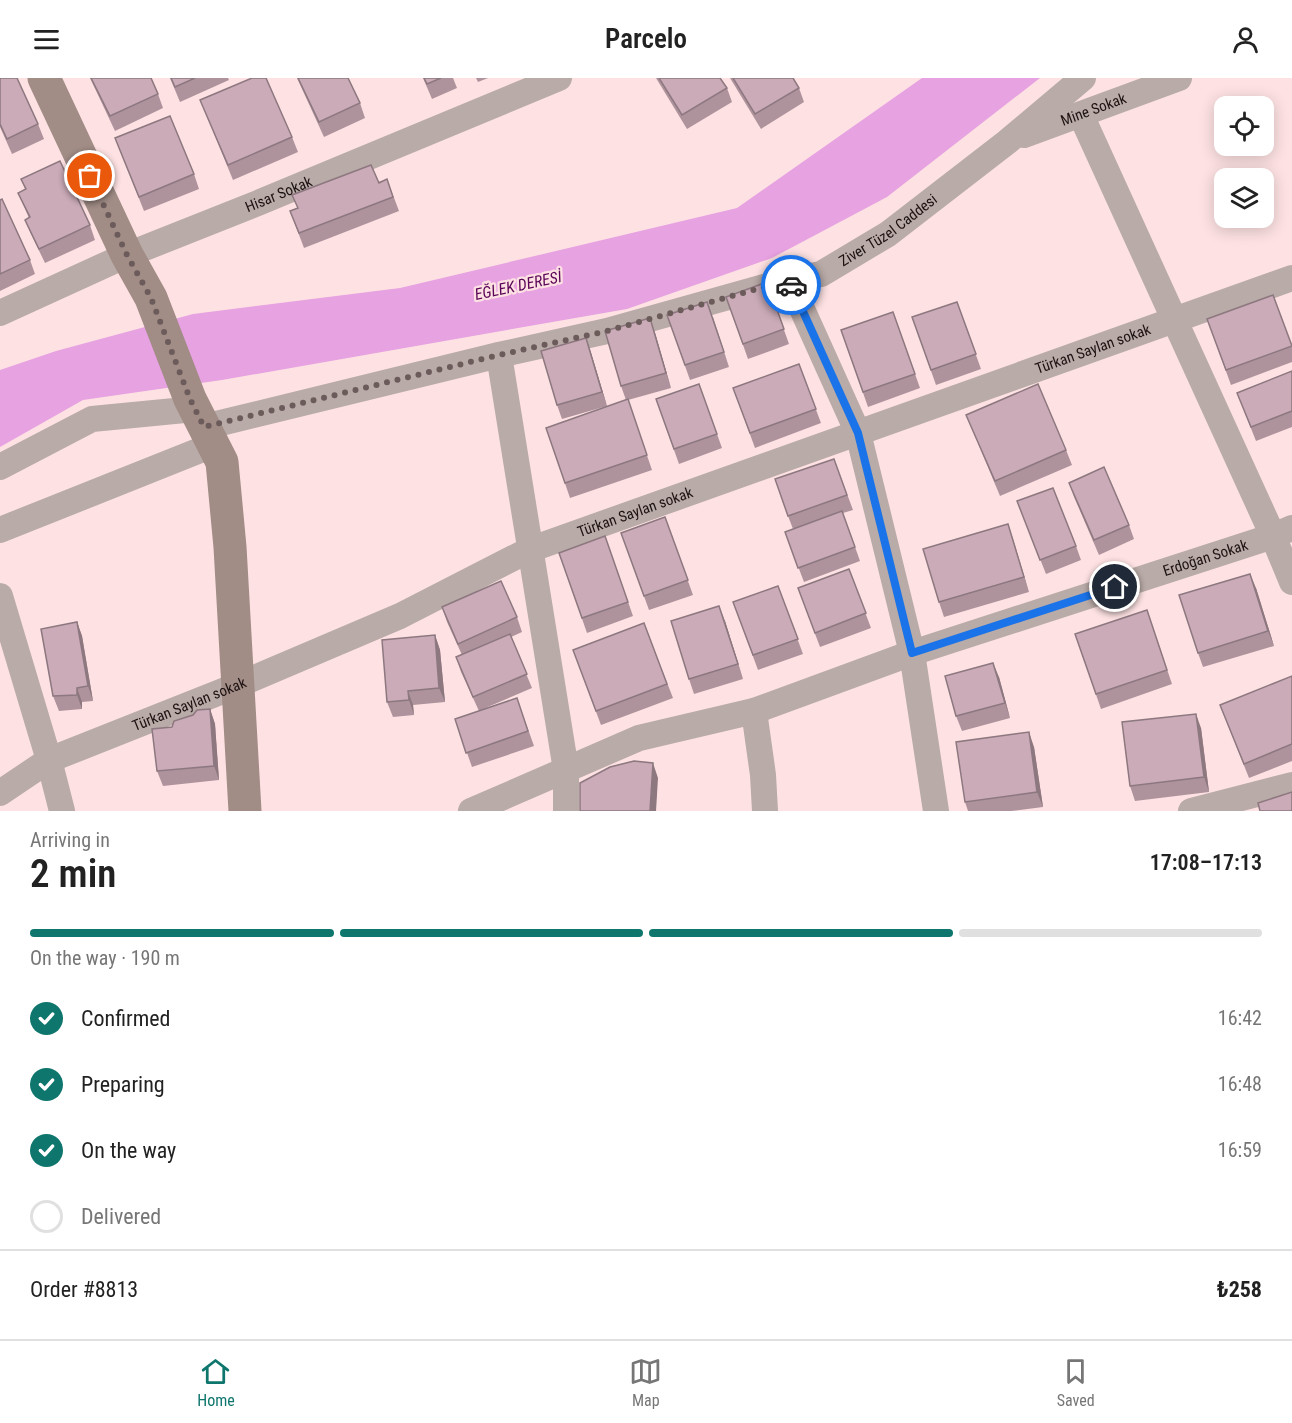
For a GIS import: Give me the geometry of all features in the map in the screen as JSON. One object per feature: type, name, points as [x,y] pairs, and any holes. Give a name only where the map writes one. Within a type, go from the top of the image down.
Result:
[{"type":"street","points":[[44,78],[127,255],[151,298],[201,420],[222,462],[238,684],[244,811]]},
{"type":"street","name":"Hisar Sokak","points":[[0,313],[127,255],[559,78]]},
{"type":"street","name":"Ziver Tüzel Caddesi","points":[[201,420],[607,331],[789,280],[821,274],[888,234],[1007,142],[1083,78]]},
{"type":"street","name":"Mine Sokak","points":[[1007,142],[1179,78]]},
{"type":"street","points":[[1081,114],[1174,320],[1282,532],[1292,582]]},
{"type":"street","name":"Türkan Saylan sokak","points":[[0,793],[49,760],[400,616],[529,550],[1292,278]]},
{"type":"street","points":[[789,280],[858,433],[912,653],[936,811]]},
{"type":"street","points":[[499,355],[566,770],[566,811]]},
{"type":"street","points":[[0,466],[92,418],[201,420]]},
{"type":"street","points":[[0,530],[201,420]]},
{"type":"street","name":"Erdoğan Sokak","points":[[471,811],[639,738],[754,711],[912,653],[1282,532]]},
{"type":"street","points":[[0,596],[62,811]]},
{"type":"street","points":[[754,711],[763,775],[765,811]]},
{"type":"street","points":[[1191,811],[1292,785]]},
{"type":"water","name":"EĞLEK DERESİ","points":[[922,78],[1040,78],[887,197],[772,258],[627,309],[222,380],[83,400],[0,447],[0,370],[56,351],[193,314],[400,288],[737,208]]},
{"type":"building","points":[[0,78],[17,78],[38,124],[7,139],[0,124]]},
{"type":"building","points":[[91,78],[151,78],[158,94],[110,116]]},
{"type":"building","points":[[171,78],[195,78],[175,87]]},
{"type":"building","points":[[252,78],[266,78],[292,137],[228,165],[200,100]]},
{"type":"building","points":[[298,78],[348,78],[360,103],[319,122]]},
{"type":"building","points":[[424,78],[441,78],[427,84]]},
{"type":"building","points":[[659,78],[720,78],[727,88],[682,115]]},
{"type":"building","points":[[733,78],[793,78],[799,88],[755,114]]},
{"type":"building","points":[[170,116],[194,174],[139,197],[115,138]]},
{"type":"building","points":[[60,161],[90,225],[39,249],[25,220],[30,217],[18,193],[26,189],[21,179]]},
{"type":"building","points":[[371,165],[379,183],[387,179],[393,197],[299,233],[290,211],[298,208],[292,195]]},
{"type":"building","points":[[2,199],[30,260],[0,274],[0,200]]},
{"type":"building","points":[[767,282],[784,329],[743,344],[726,297]]},
{"type":"building","points":[[1273,295],[1292,346],[1226,370],[1207,319]]},
{"type":"building","points":[[707,302],[724,352],[685,365],[667,315]]},
{"type":"building","points":[[957,302],[976,354],[931,370],[912,317]]},
{"type":"building","points":[[893,312],[915,374],[863,392],[841,330]]},
{"type":"building","points":[[650,318],[666,373],[621,386],[605,331]]},
{"type":"building","points":[[586,338],[602,392],[557,405],[541,351]]},
{"type":"building","points":[[799,364],[816,409],[750,433],[733,388]]},
{"type":"building","points":[[1292,371],[1292,411],[1251,427],[1237,393]]},
{"type":"building","points":[[699,384],[717,434],[674,449],[656,399]]},
{"type":"building","points":[[1038,384],[1066,450],[995,481],[966,415]]},
{"type":"building","points":[[628,399],[647,455],[565,483],[546,428]]},
{"type":"building","points":[[834,459],[847,495],[788,516],[775,479]]},
{"type":"building","points":[[1104,467],[1129,525],[1094,540],[1069,483]]},
{"type":"building","points":[[1053,488],[1076,546],[1040,560],[1017,501]]},
{"type":"building","points":[[842,511],[855,547],[798,568],[785,532]]},
{"type":"building","points":[[665,517],[688,580],[644,596],[621,533]]},
{"type":"building","points":[[1008,524],[1024,577],[939,602],[923,549]]},
{"type":"building","points":[[605,536],[628,602],[582,618],[559,553]]},
{"type":"building","points":[[849,569],[866,613],[815,633],[798,588]]},
{"type":"building","points":[[1250,574],[1268,631],[1198,653],[1179,595]]},
{"type":"building","points":[[501,581],[517,617],[458,644],[442,607]]},
{"type":"building","points":[[778,586],[798,639],[753,655],[733,602]]},
{"type":"building","points":[[719,606],[738,664],[689,679],[671,621]]},
{"type":"building","points":[[1147,610],[1167,670],[1096,694],[1075,634]]},
{"type":"building","points":[[77,622],[88,686],[77,688],[77,695],[53,696],[41,629]]},
{"type":"building","points":[[644,623],[667,684],[596,711],[573,650]]},
{"type":"building","points":[[510,634],[527,674],[473,697],[456,657]]},
{"type":"building","points":[[435,635],[439,688],[408,691],[409,700],[387,702],[382,640]]},
{"type":"building","points":[[993,663],[1005,703],[956,716],[945,676]]},
{"type":"building","points":[[1292,676],[1292,744],[1244,764],[1220,705]]},
{"type":"building","points":[[517,698],[528,731],[466,753],[455,719]]},
{"type":"building","points":[[210,709],[214,766],[157,771],[152,729],[172,727],[174,721],[193,715],[197,710]]},
{"type":"building","points":[[1196,714],[1204,777],[1130,786],[1122,722]]},
{"type":"building","points":[[1029,732],[1037,792],[965,802],[956,742]]},
{"type":"building","points":[[634,761],[653,763],[650,811],[580,811],[580,783],[610,767]]},
{"type":"building","points":[[1292,792],[1292,811],[1260,811],[1258,803]]},
{"type":"way so far","points":[[90,176],[127,255],[151,298],[190,399],[204,427],[607,331],[789,280],[791,285]]},
{"type":"route","points":[[791,285],[858,433],[912,653],[1115,587]]}]
